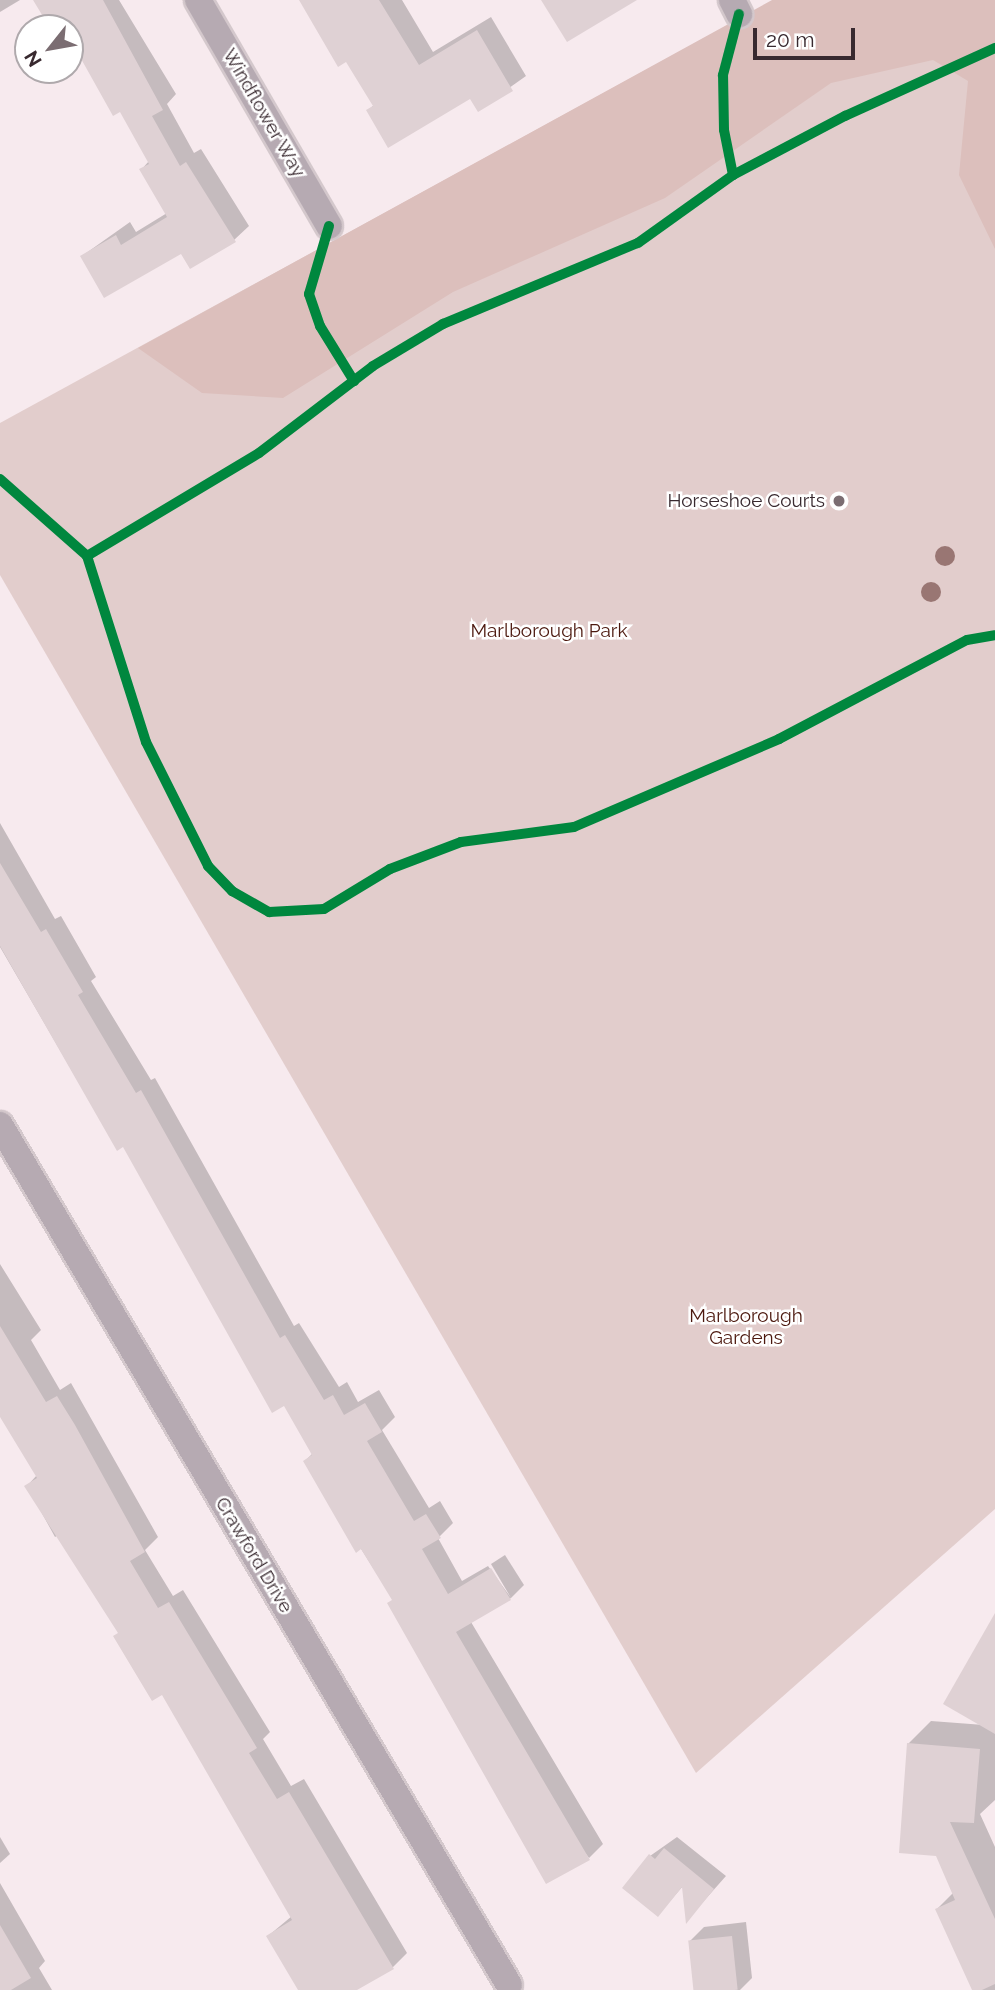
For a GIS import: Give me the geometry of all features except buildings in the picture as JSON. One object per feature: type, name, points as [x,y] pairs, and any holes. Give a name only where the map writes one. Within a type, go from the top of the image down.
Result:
[{"type":"street","name":"Windflower Way","points":[[198,0],[329,226]]},
{"type":"street","name":"Crawford Drive","points":[[0,1125],[513,1988]]},
{"type":"green space","name":"Marlborough Park","points":[[774,0],[995,0],[995,1509],[696,1773],[0,575],[0,423]]},
{"type":"shaded area","points":[[772,0],[995,0],[995,249],[959,175],[968,81],[933,60],[831,83],[665,198],[453,292],[283,398],[202,393],[138,348]]},
{"type":"cycle path","points":[[733,175],[724,130],[723,75],[739,14]]},
{"type":"cycle path","points":[[87,556],[259,453],[373,366],[443,324],[638,243],[733,175],[845,116],[995,48]]},
{"type":"cycle path","points":[[329,226],[309,294],[320,326],[354,381]]},
{"type":"cycle path","points":[[0,479],[87,556],[146,742],[208,866],[232,891],[269,912],[324,909],[390,869],[461,842],[574,827],[779,739],[967,640],[995,635]]},
{"type":"place","name":"Horseshoe Courts","points":[[839,501]]},
{"type":"park label","name":"Marlborough Gardens","points":[[746,1327]]}]
